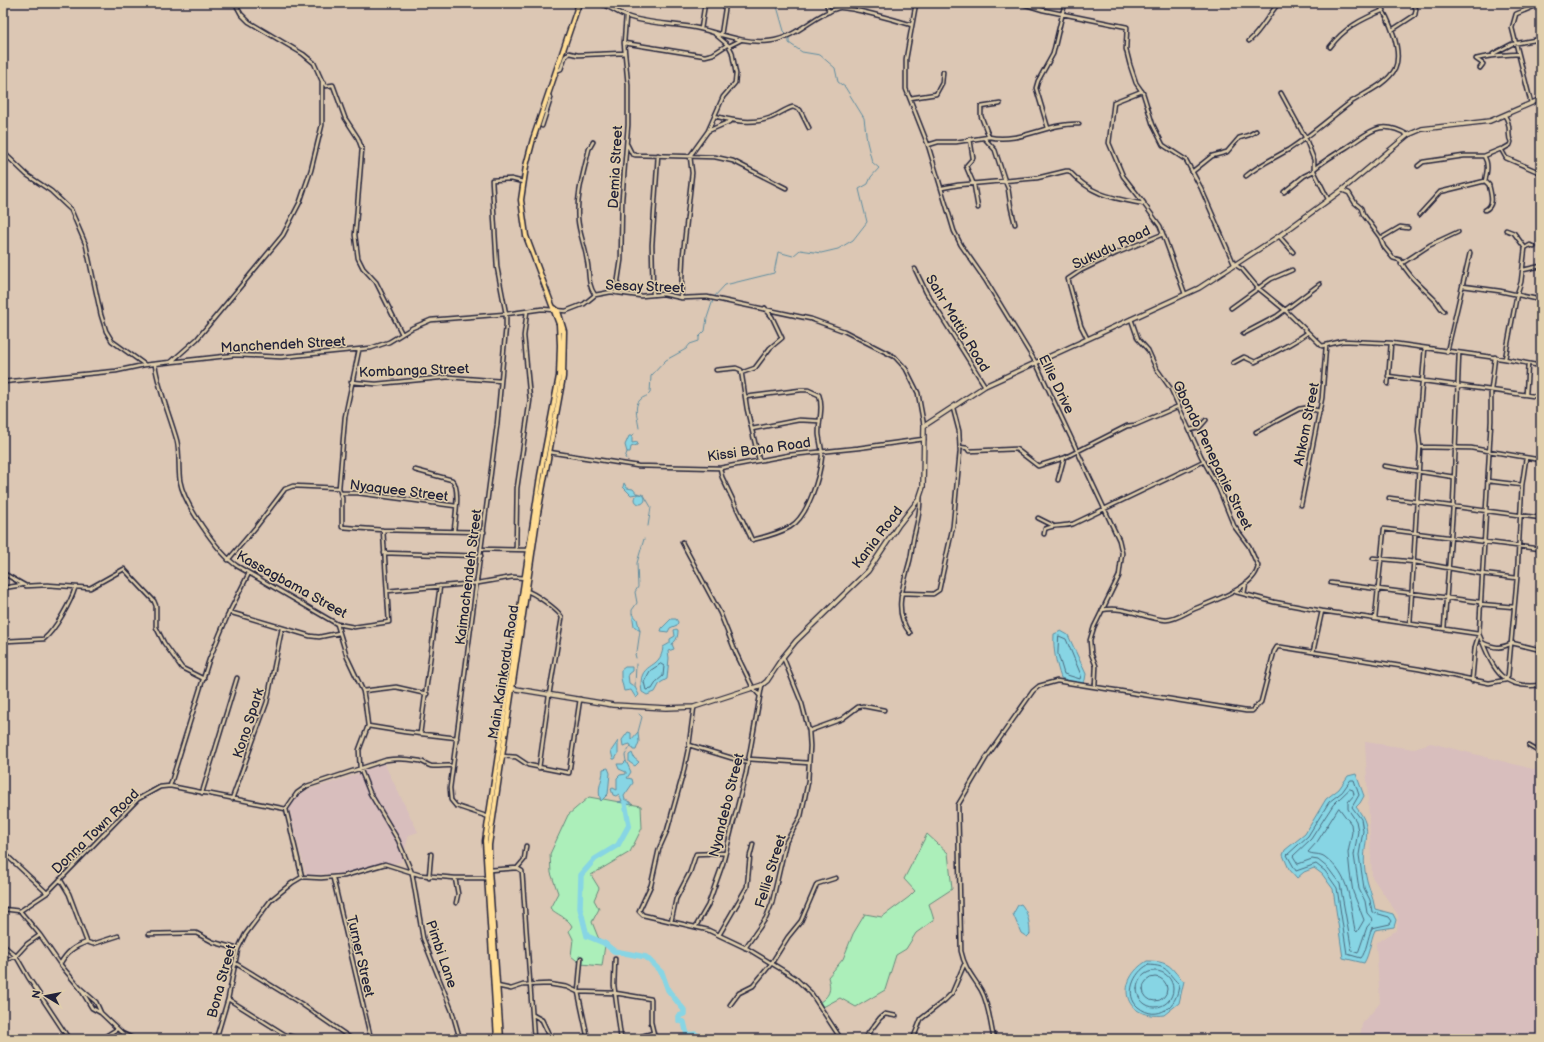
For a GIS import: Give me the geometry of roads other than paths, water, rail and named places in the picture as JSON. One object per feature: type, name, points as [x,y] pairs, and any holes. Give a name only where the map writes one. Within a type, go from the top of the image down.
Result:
[{"type":"main road","points":[[493,958],[487,888],[491,817],[526,578],[542,477],[559,386],[560,336],[556,311],[552,306],[526,236],[521,200],[523,182],[531,145],[579,3]]},
{"type":"main road","points":[[924,426],[985,386],[1186,294],[1216,277],[1234,264],[1280,236],[1342,190],[1408,135],[1422,129],[1480,123],[1505,116],[1541,99]]},
{"type":"main road","name":"Kania Road","points":[[762,685],[767,681],[783,657],[808,628],[868,571],[920,496],[922,487],[925,439],[924,426]]},
{"type":"main road","points":[[542,477],[548,452],[548,444]]},
{"type":"main road","name":"Main Kainkordu Road","points":[[520,622],[526,591],[526,578]]},
{"type":"main road","points":[[510,688],[637,708],[694,707],[762,685]]},
{"type":"main road","name":"Main Kainkordu Road","points":[[495,786],[502,756],[503,734]]},
{"type":"main road","points":[[491,817],[485,848],[495,987],[497,1039]]},
{"type":"main road","points":[[495,987],[501,1039]]},
{"type":"street","points":[[235,3],[241,14],[249,22],[312,60],[326,86],[333,85],[345,118],[358,138],[362,149],[355,235],[358,258],[363,268],[376,282],[402,334]]},
{"type":"street","points":[[599,3],[626,16],[659,23],[701,29],[715,34],[742,40],[763,42],[789,36],[829,12],[844,7],[912,25]]},
{"type":"street","points":[[701,29],[706,3]]},
{"type":"street","points":[[721,35],[726,3]]},
{"type":"street","points":[[826,3],[829,12]]},
{"type":"street","points":[[850,9],[852,3]]},
{"type":"street","name":"Ellie Drive","points":[[916,3],[906,59],[906,89],[928,145],[954,231],[961,245],[986,281],[1036,363],[1119,540],[1122,559],[1119,576],[1102,610],[1090,640],[1091,653],[1096,666],[1095,687]]},
{"type":"street","points":[[1020,3],[1127,27],[1128,55],[1136,83],[1142,91],[1153,125],[1163,145],[1186,160],[1234,264],[1242,269],[1258,288],[1285,310],[1318,344],[1326,346],[1344,341],[1391,343],[1447,352],[1495,357],[1541,366]]},
{"type":"street","points":[[1048,128],[1036,88],[1038,81],[1053,54],[1065,3]]},
{"type":"street","points":[[1249,41],[1258,33],[1261,25],[1279,3]]},
{"type":"street","points":[[1246,176],[1256,168],[1288,150],[1391,75],[1397,60],[1392,30],[1389,19],[1378,3]]},
{"type":"street","points":[[1392,30],[1415,15],[1416,9],[1413,3]]},
{"type":"street","points":[[1531,103],[1512,28],[1516,14],[1538,5],[1539,3]]},
{"type":"street","points":[[1330,47],[1341,34],[1356,23],[1384,10]]},
{"type":"street","name":"Demia Street","points":[[616,292],[621,260],[622,199],[628,107],[624,53],[626,16]]},
{"type":"street","points":[[681,298],[685,236],[692,173],[690,156],[708,131],[723,98],[735,83],[736,74],[728,46],[715,34]]},
{"type":"street","points":[[1480,68],[1483,64],[1476,59],[1493,54],[1504,47],[1515,43],[1541,39]]},
{"type":"street","points":[[624,43],[705,56],[714,54],[742,40]]},
{"type":"street","points":[[556,71],[561,69],[565,57],[569,53],[578,55],[624,53]]},
{"type":"street","points":[[1493,54],[1502,56],[1518,54]]},
{"type":"street","points":[[910,98],[936,94],[942,83],[943,72]]},
{"type":"street","points":[[171,362],[197,339],[273,247],[293,218],[306,187],[319,139],[322,110],[322,81]]},
{"type":"street","points":[[1142,91],[1136,92],[1114,102],[1109,143],[1123,176],[1160,226],[1186,294]]},
{"type":"street","points":[[1281,93],[1305,137],[1314,160],[1314,170],[1328,199]]},
{"type":"street","points":[[542,126],[551,98],[548,95]]},
{"type":"street","points":[[989,137],[982,120],[981,107],[1000,104]]},
{"type":"street","points":[[715,116],[732,120],[754,121],[770,118],[793,107],[800,110],[809,128]]},
{"type":"street","points":[[1418,166],[1423,162],[1464,156],[1484,156],[1492,151],[1503,149],[1510,145],[1510,123],[1505,116]]},
{"type":"street","points":[[708,131],[732,120]]},
{"type":"street","points":[[928,145],[970,139],[984,139],[989,137],[1006,138],[1039,132],[1064,124],[1079,124]]},
{"type":"street","points":[[1284,192],[1304,176],[1329,160],[1332,155],[1349,146],[1371,130],[1392,127],[1408,135]]},
{"type":"street","points":[[1192,172],[1212,156],[1227,152],[1239,138],[1256,131]]},
{"type":"street","points":[[970,139],[973,158],[966,166],[974,184],[978,208]]},
{"type":"street","points":[[984,139],[995,150],[1008,188],[1015,224]]},
{"type":"street","points":[[593,142],[587,157],[577,206],[579,229],[587,260],[589,284],[595,295]]},
{"type":"street","points":[[626,143],[633,154],[728,159],[786,188]]},
{"type":"street","points":[[1503,149],[1506,158],[1541,173]]},
{"type":"street","points":[[3,152],[26,175],[51,191],[71,210],[86,245],[101,315],[106,331],[112,342],[144,365]]},
{"type":"street","points":[[653,294],[652,244],[658,156]]},
{"type":"street","points":[[1484,156],[1487,161],[1488,170],[1485,181]]},
{"type":"street","points":[[942,188],[958,184],[974,184],[1048,177],[1070,171],[1078,182],[1106,197],[1144,204]]},
{"type":"street","name":"Kaimachendeh Street","points":[[491,817],[456,806],[452,803],[450,795],[484,532],[501,381],[506,314],[497,267],[492,180],[511,179],[523,182]]},
{"type":"street","points":[[1485,181],[1489,185],[1491,203],[1490,207],[1485,210]]},
{"type":"street","points":[[1419,215],[1440,192],[1485,181]]},
{"type":"street","points":[[1342,190],[1349,193],[1393,258],[1400,260],[1406,272],[1435,299],[1444,311]]},
{"type":"street","points":[[1380,237],[1383,237],[1400,227],[1408,228]]},
{"type":"street","points":[[1505,359],[1523,270],[1525,248],[1514,233],[1506,230]]},
{"type":"street","points":[[1401,264],[1430,245],[1458,232]]},
{"type":"street","name":"Sukudu Road","points":[[1087,338],[1081,326],[1067,284],[1068,280],[1080,271],[1117,253],[1163,234]]},
{"type":"street","points":[[1280,236],[1293,252]]},
{"type":"street","points":[[1525,248],[1530,245],[1534,247]]},
{"type":"street","points":[[1447,352],[1470,253]]},
{"type":"street","points":[[1240,261],[1242,269]]},
{"type":"street","points":[[1523,270],[1541,266]]},
{"type":"street","name":"Sahr Mattia Road","points":[[915,269],[926,292],[985,386]]},
{"type":"street","points":[[1231,308],[1258,288],[1284,272],[1292,270]]},
{"type":"street","points":[[1243,334],[1285,310],[1320,284]]},
{"type":"street","points":[[1463,286],[1517,294],[1541,300]]},
{"type":"street","name":"Sesay Street","points":[[556,311],[566,312],[584,304],[595,295],[606,292],[616,292],[641,296],[653,294],[681,298],[707,297],[765,308],[818,321],[862,339],[895,357],[906,369],[915,384],[921,404],[924,426]]},
{"type":"street","points":[[741,373],[755,368],[770,348],[782,338],[772,317],[765,308]]},
{"type":"street","name":"Manchendeh Street","points":[[3,382],[116,371],[144,365],[235,355],[281,357],[359,350],[377,346],[424,322],[437,318],[506,314],[542,309],[556,311]]},
{"type":"street","points":[[516,549],[517,488],[530,400],[524,336],[527,311]]},
{"type":"street","name":"Gbondo Penepanie Street","points":[[1131,319],[1138,339],[1148,350],[1156,368],[1171,389],[1204,461],[1219,489],[1234,526],[1249,546],[1258,566],[1258,571],[1246,582]]},
{"type":"street","points":[[1233,363],[1244,357],[1255,362],[1290,345],[1307,333]]},
{"type":"street","points":[[1388,384],[1391,343]]},
{"type":"street","name":"Ahkom Street","points":[[1301,505],[1320,411],[1324,383],[1326,346]]},
{"type":"street","points":[[1410,624],[1418,502],[1420,447],[1418,430],[1425,348]]},
{"type":"street","points":[[359,350],[351,382],[345,417],[339,488],[341,493],[342,527],[383,530],[454,530],[484,532]]},
{"type":"street","points":[[1444,629],[1448,597],[1454,507],[1459,353]]},
{"type":"street","points":[[1472,681],[1475,647],[1478,634],[1490,451],[1491,390],[1495,357]]},
{"type":"street","name":"Kassagbama Street","points":[[155,364],[157,377],[177,443],[180,482],[195,513],[210,537],[228,560],[337,624],[354,627],[389,622],[387,591]]},
{"type":"street","points":[[1526,394],[1528,364]]},
{"type":"street","points":[[716,370],[739,368],[759,460]]},
{"type":"street","points":[[1388,376],[1459,384],[1541,397]]},
{"type":"street","name":"Kombanga Street","points":[[351,382],[376,384],[449,377],[501,381]]},
{"type":"street","points":[[720,468],[722,477],[752,540],[770,536],[789,528],[800,518],[814,491],[822,450],[819,421],[821,408],[820,399],[817,393],[801,390],[745,397]]},
{"type":"street","points":[[960,447],[973,451],[976,449],[999,451],[1016,449],[1038,466],[1064,458],[1127,426],[1135,426],[1179,406]]},
{"type":"street","points":[[901,593],[933,594],[939,590],[953,526],[960,447],[953,408]]},
{"type":"street","points":[[1256,432],[1298,409],[1305,408],[1320,411]]},
{"type":"street","points":[[752,429],[799,420],[819,421]]},
{"type":"street","points":[[1190,430],[1199,428],[1206,420]]},
{"type":"street","name":"Kissi Bona Road","points":[[548,452],[638,466],[720,468],[822,450],[858,448],[925,439]]},
{"type":"street","points":[[1420,447],[1456,447],[1506,453],[1541,460]]},
{"type":"street","points":[[1058,480],[1064,458]]},
{"type":"street","points":[[1506,680],[1508,676],[1512,643],[1522,485],[1526,458]]},
{"type":"street","points":[[1038,518],[1052,525],[1062,527],[1073,524],[1204,461]]},
{"type":"street","points":[[1384,466],[1454,477]]},
{"type":"street","points":[[415,470],[454,482],[457,492],[454,530]]},
{"type":"street","points":[[1488,481],[1522,485]]},
{"type":"street","points":[[228,560],[252,533],[285,489],[293,486],[339,488]]},
{"type":"street","name":"Nyaquee Street","points":[[341,493],[358,492],[456,506]]},
{"type":"street","points":[[910,633],[902,616],[901,593],[918,519],[920,496]]},
{"type":"street","points":[[1389,498],[1486,512],[1541,518]]},
{"type":"street","points":[[1044,534],[1045,529],[1052,525]]},
{"type":"street","points":[[1375,619],[1384,529],[1541,549]]},
{"type":"street","points":[[383,530],[387,591],[513,577],[526,578]]},
{"type":"street","points":[[682,542],[720,613],[736,653],[753,688],[760,696]]},
{"type":"street","points":[[482,549],[531,550]]},
{"type":"street","points":[[384,553],[481,556]]},
{"type":"street","points":[[1372,558],[1414,562],[1482,574],[1517,578]]},
{"type":"street","points":[[3,588],[22,585],[90,588],[124,570],[154,601],[156,607],[156,627],[177,662],[186,671],[204,679]]},
{"type":"street","points":[[3,573],[22,585]]},
{"type":"street","points":[[170,786],[210,660],[229,612],[249,573]]},
{"type":"street","points":[[1102,610],[1121,610],[1166,620],[1182,615],[1235,592],[1246,582]]},
{"type":"street","points":[[1244,594],[1246,582]]},
{"type":"street","points":[[1331,583],[1413,592],[1514,607]]},
{"type":"street","points":[[420,734],[427,694],[440,586]]},
{"type":"street","points":[[6,641],[44,639],[48,636],[61,617],[75,588]]},
{"type":"street","points":[[526,591],[534,593],[562,618],[539,768]]},
{"type":"street","points":[[1235,592],[1322,611],[1478,634]]},
{"type":"street","points":[[1313,652],[1322,611]]},
{"type":"street","points":[[229,612],[315,637],[339,633]]},
{"type":"street","points":[[337,624],[347,657],[363,691],[368,726],[359,750],[360,768]]},
{"type":"street","name":"Kono Spark","points":[[232,799],[268,702],[282,628]]},
{"type":"street","points":[[1478,634],[1494,670],[1506,680],[1511,684],[1529,686],[1541,685]]},
{"type":"street","points":[[1482,643],[1492,647],[1502,648],[1512,643],[1541,650]]},
{"type":"street","points":[[994,1039],[988,1010],[981,990],[964,965],[961,951],[958,805],[986,758],[1033,691],[1039,686],[1057,681],[1252,711],[1261,702],[1274,652],[1277,647],[1419,669],[1472,681],[1493,684],[1506,680]]},
{"type":"street","name":"Fellie Street","points":[[745,948],[766,918],[772,903],[786,842],[801,816],[809,763],[808,731],[795,685],[783,657]]},
{"type":"street","points":[[202,793],[237,678]]},
{"type":"street","name":"Nyandebo Street","points":[[696,926],[708,905],[725,853],[748,763],[762,685]]},
{"type":"street","points":[[363,691],[396,687],[427,694]]},
{"type":"street","points":[[502,756],[516,757],[525,764],[539,768],[569,773],[580,699]]},
{"type":"street","points":[[808,731],[842,719],[858,707],[863,706],[884,710]]},
{"type":"street","points":[[694,707],[690,745],[667,831],[657,855],[651,885],[638,909],[641,914],[670,922],[696,926],[719,935],[745,948],[794,977],[818,1003],[841,1038],[845,1039]]},
{"type":"street","points":[[368,726],[457,738]]},
{"type":"street","points":[[690,745],[748,763]]},
{"type":"street","points":[[1529,746],[1541,753]]},
{"type":"street","points":[[453,766],[442,764],[430,766],[422,761],[394,758],[360,768],[300,790],[286,809],[302,877],[333,878],[358,874],[385,864],[412,873],[429,876],[455,878],[488,877]]},
{"type":"street","points":[[748,759],[809,763]]},
{"type":"street","name":"Pimbi Lane","points":[[360,768],[370,793],[398,840],[412,873],[423,938],[452,1012],[460,1039]]},
{"type":"street","name":"Donna Town Road","points":[[20,911],[47,892],[95,845],[138,798],[160,787],[170,786],[286,809]]},
{"type":"street","points":[[719,935],[746,887],[753,844]]},
{"type":"street","points":[[517,868],[524,860],[526,846]]},
{"type":"street","points":[[3,852],[47,892]]},
{"type":"street","points":[[670,922],[676,900],[690,872],[696,854],[725,853]]},
{"type":"street","points":[[429,876],[431,854]]},
{"type":"street","points":[[489,870],[517,868],[522,871],[534,1039]]},
{"type":"street","name":"Bona Street","points":[[216,1039],[228,999],[238,949],[245,935],[271,900],[281,891],[302,877]]},
{"type":"street","name":"Turner Street","points":[[333,878],[371,1039]]},
{"type":"street","points":[[455,878],[458,894],[456,903]]},
{"type":"street","points":[[730,1005],[739,993],[753,986],[771,964],[788,937],[801,921],[817,884],[836,878]]},
{"type":"street","points":[[60,879],[69,894],[86,942]]},
{"type":"street","points":[[3,909],[20,911],[40,935],[60,964],[80,987],[96,1002],[101,1013]]},
{"type":"street","points":[[149,934],[196,933],[213,942],[238,949]]},
{"type":"street","points":[[3,961],[16,956],[27,944],[40,935]]},
{"type":"street","points":[[60,964],[65,955],[74,946],[86,942],[93,944],[118,936]]},
{"type":"street","points":[[3,945],[16,956],[69,1039]]},
{"type":"street","points":[[581,958],[578,992],[588,1039]]},
{"type":"street","points":[[615,959],[613,977],[621,1039]]},
{"type":"street","points":[[235,963],[300,1003],[352,1039]]},
{"type":"street","points":[[913,1039],[921,1019],[952,993],[964,965]]},
{"type":"street","points":[[495,987],[511,989],[531,984],[549,984],[567,987],[578,992],[615,993],[651,999],[651,1022],[655,1039]]},
{"type":"street","points":[[80,987],[90,1005],[117,1028],[134,1039]]},
{"type":"street","points":[[228,999],[284,1034],[300,1039]]},
{"type":"street","points":[[864,1039],[880,1018],[885,1014],[896,1016]]},
{"type":"street","points":[[533,1016],[542,1020],[551,1039]]},
{"type":"street","points":[[101,1039],[117,1028]]},
{"type":"street","points":[[632,1039],[653,1033]]},
{"type":"water","points":[[629,436],[632,436],[632,443],[638,442],[637,445],[631,447],[630,452],[627,452],[625,445]]},
{"type":"water","points":[[624,483],[627,488],[633,489],[637,494],[631,495],[623,487]]},
{"type":"water","points":[[640,494],[645,499],[640,504],[635,499]]},
{"type":"water","points":[[632,613],[637,619],[640,631],[634,626]]},
{"type":"water","points":[[671,619],[676,619],[678,622],[677,625],[670,628],[668,632],[661,631],[662,628]]},
{"type":"water","points":[[674,630],[678,630],[677,636],[672,644],[674,649],[668,651],[669,658],[667,679],[660,683],[655,692],[647,695],[642,692],[642,675],[645,670],[658,660],[663,647],[670,643],[670,639],[675,636]]},
{"type":"water","points":[[1061,631],[1068,635],[1086,674],[1082,685],[1061,678],[1055,656],[1054,634]]},
{"type":"water","points":[[625,667],[632,667],[632,671],[628,674],[629,683],[635,687],[639,695],[636,698],[631,690],[624,691],[621,670]]},
{"type":"water","points":[[628,732],[631,733],[631,740],[638,732],[639,742],[636,750],[633,750],[630,744],[623,746],[622,740]]},
{"type":"water","points":[[618,741],[618,754],[615,759],[613,759],[611,751]]},
{"type":"water","points":[[632,753],[634,758],[639,762],[635,766],[629,762],[629,755]]},
{"type":"water","points":[[626,761],[631,772],[627,778],[632,779],[633,783],[624,796],[625,800],[630,802],[632,805],[618,802],[622,801],[619,794],[616,796],[613,795],[611,789],[613,788],[617,790],[617,778],[620,775],[626,774],[626,772],[619,769],[617,764],[623,764]]},
{"type":"water","points":[[608,768],[610,773],[608,794],[601,801],[599,788],[603,769]]},
{"type":"water","points":[[1356,774],[1364,796],[1356,807],[1362,815],[1367,830],[1364,861],[1367,881],[1375,909],[1393,914],[1396,920],[1394,927],[1375,930],[1368,955],[1364,963],[1343,958],[1333,889],[1322,874],[1314,868],[1304,872],[1297,878],[1289,869],[1283,855],[1285,850],[1305,834],[1326,799],[1339,789],[1348,776]]},
{"type":"water","points":[[1021,904],[1027,914],[1029,922],[1030,934],[1027,937],[1021,933],[1013,914],[1018,905]]},
{"type":"water","points":[[1147,961],[1166,964],[1184,981],[1179,1003],[1164,1015],[1150,1015],[1139,1011],[1132,1005],[1128,997],[1127,988],[1130,978],[1137,969]]},
{"type":"waterway","points":[[714,297],[725,285],[774,273],[778,252],[793,256],[800,250],[821,253],[838,249],[853,240],[867,222],[859,189],[868,184],[871,177],[879,168],[872,162],[867,142],[864,118],[845,87],[838,82],[835,68],[820,55],[802,52],[789,43],[789,36],[784,31],[776,3]]},
{"type":"waterway","points":[[639,428],[636,413],[637,406],[641,399],[650,393],[651,376],[666,360],[686,349],[690,344],[699,341],[699,337],[705,331],[707,318],[713,300]]},
{"type":"waterway","points":[[627,452],[625,458],[627,459]]},
{"type":"waterway","points":[[637,493],[644,495],[651,507],[648,526]]},
{"type":"waterway","points":[[632,613],[632,610],[637,603],[635,592],[638,587],[637,563],[644,539]]},
{"type":"waterway","points":[[636,658],[635,654],[637,652],[640,631]]},
{"type":"waterway","points":[[635,687],[636,664]]},
{"type":"waterway","points":[[638,732],[642,717],[639,714]]},
{"type":"waterway","points":[[626,761],[625,755],[631,746]]},
{"type":"waterway","points":[[625,803],[629,825],[618,845],[595,859],[581,875],[580,908],[587,936],[604,943],[614,951],[646,957],[662,973],[668,990],[684,1010],[684,1014],[679,1016],[679,1021],[684,1022],[687,1035],[695,1034],[704,1039]]}]
